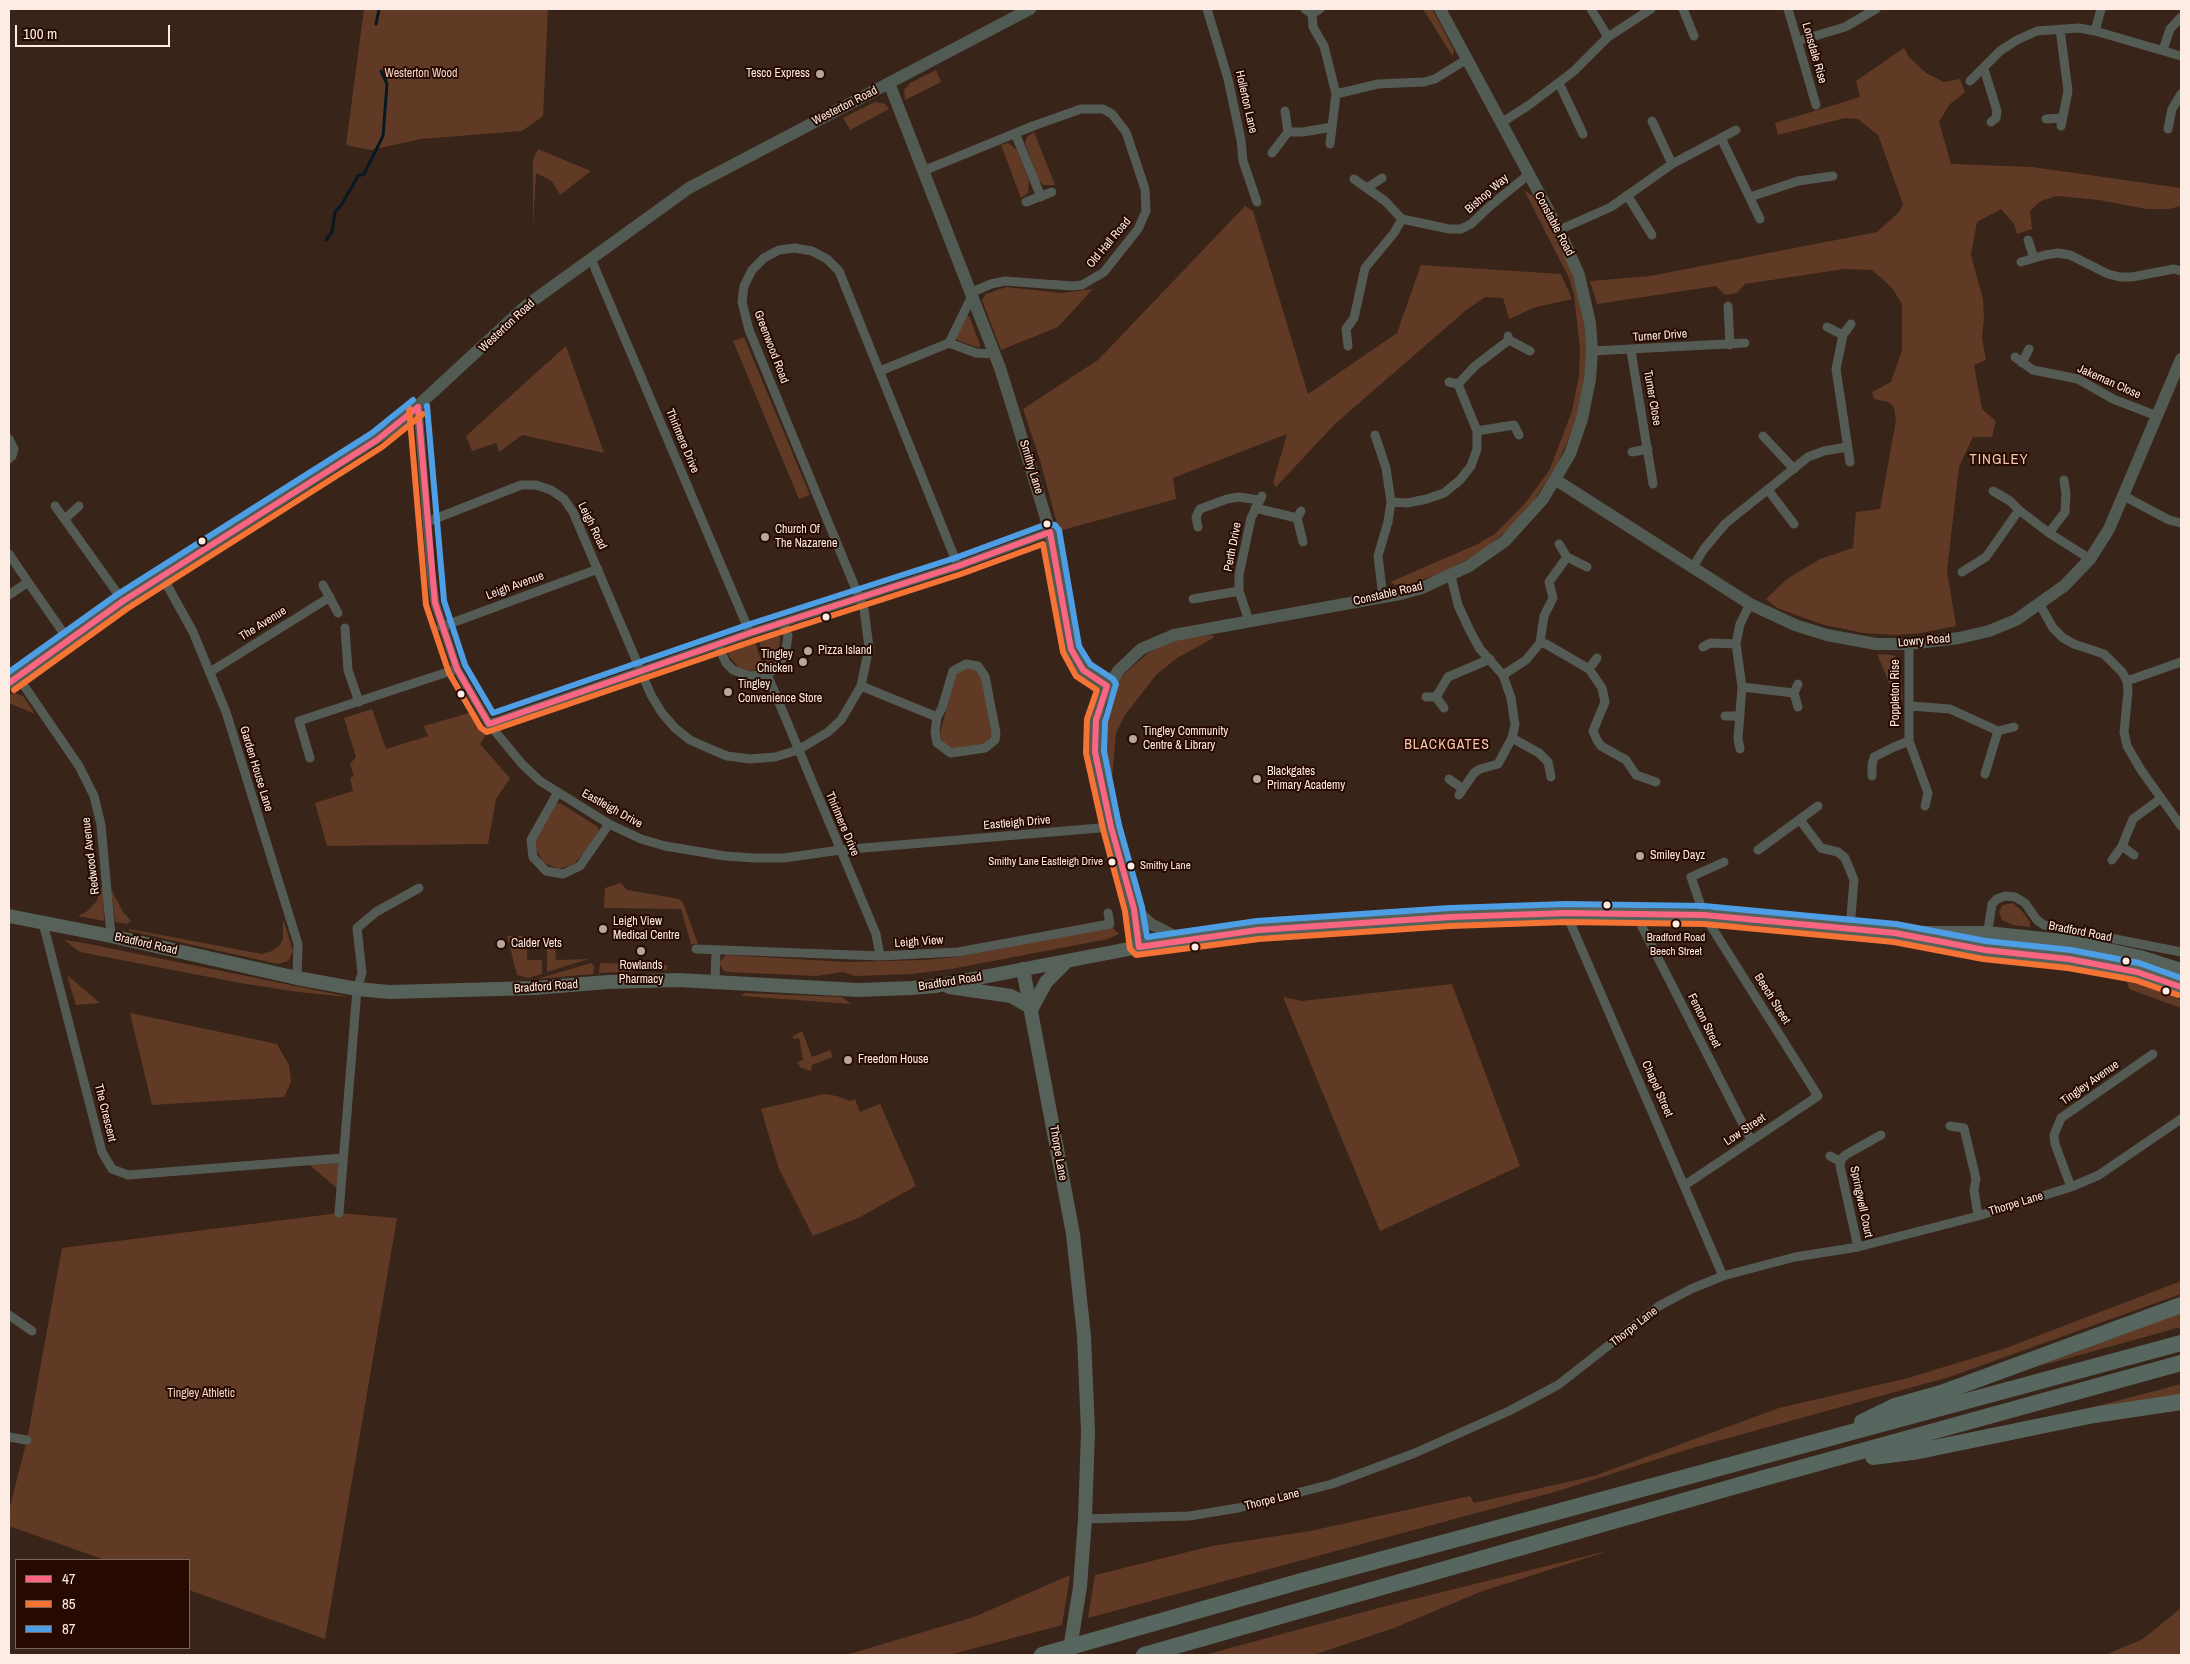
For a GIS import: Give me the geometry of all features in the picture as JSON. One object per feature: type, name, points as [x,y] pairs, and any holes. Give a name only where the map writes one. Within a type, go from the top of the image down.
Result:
[{"type":"highway","points":[[1821,1441],[1895,1406],[1941,1393],[2181,1305]]},
{"type":"highway","points":[[1042,1655],[1298,1582],[2181,1343]]},
{"type":"highway","points":[[1144,1655],[2181,1363]]},
{"type":"highway","points":[[1811,1466],[1919,1451],[2094,1415],[2181,1402]]},
{"type":"main road","name":"Bradford Road","points":[[9,916],[111,936],[297,978],[357,989],[427,992],[534,988],[617,982],[715,981],[858,990],[936,986],[1139,947],[1258,930],[1451,917],[1566,913],[1704,915],[1895,933],[1985,950],[2070,959],[2137,972],[2181,987]]},
{"type":"main road","name":"Bradford Road","points":[[1895,933],[1987,933],[2072,942],[2140,957],[2181,970]]},
{"type":"main road","points":[[936,986],[1011,996],[1032,1008],[1046,982],[1067,961]]},
{"type":"main road","name":"Thorpe Lane","points":[[1024,969],[1072,1234],[1084,1336],[1088,1432],[1085,1519],[1080,1587],[1069,1655]]},
{"type":"street","name":"Westerton Road","points":[[13,680],[123,601],[377,440],[418,407],[527,305],[688,188],[1030,9]]},
{"type":"street","name":"Hollerton Lane","points":[[1207,9],[1228,79],[1241,140],[1243,161],[1257,202]]},
{"type":"street","points":[[1320,9],[1308,11],[1312,27],[1324,46],[1336,94],[1330,144]]},
{"type":"street","name":"Constable Road","points":[[1107,686],[1128,660],[1141,649],[1174,635],[1383,597],[1422,588],[1451,576],[1505,541],[1531,515],[1556,480],[1570,454],[1582,419],[1590,379],[1592,352],[1590,323],[1579,275],[1559,230],[1440,9]]},
{"type":"street","points":[[1591,9],[1608,37]]},
{"type":"street","points":[[1501,123],[1558,83],[1608,37],[1651,9]]},
{"type":"street","points":[[1684,9],[1694,36]]},
{"type":"street","name":"Lonsdale Rise","points":[[1788,9],[1816,105]]},
{"type":"street","points":[[1798,41],[1846,27],[1876,9]]},
{"type":"street","points":[[2095,31],[2101,9]]},
{"type":"street","points":[[2163,50],[2170,29],[2181,17]]},
{"type":"street","points":[[2046,118],[2062,122],[2068,91],[2060,29]]},
{"type":"street","points":[[1970,81],[2000,51],[2017,40],[2037,32],[2060,29],[2095,31],[2181,56]]},
{"type":"street","points":[[1336,94],[1378,84],[1424,82],[1435,79],[1467,59]]},
{"type":"street","points":[[1984,69],[1997,111],[1996,118],[1991,122]]},
{"type":"street","name":"Smithy Lane","points":[[889,83],[994,354],[1016,419],[1050,532],[1071,649],[1083,670],[1107,686]]},
{"type":"street","points":[[1558,83],[1583,134]]},
{"type":"street","points":[[2168,128],[2172,109],[2181,94]]},
{"type":"street","name":"Old Hall Road","points":[[923,171],[1081,109],[1103,109],[1112,114],[1126,132],[1145,189],[1145,216],[1138,229],[1104,272],[1091,281],[1072,286],[1005,281],[991,284],[970,296]]},
{"type":"street","points":[[1272,153],[1288,132],[1285,111]]},
{"type":"street","points":[[1652,120],[1672,164]]},
{"type":"street","points":[[1288,132],[1303,132],[1332,127]]},
{"type":"street","points":[[1559,230],[1595,216],[1672,164],[1736,130]]},
{"type":"street","points":[[1016,133],[1041,197]]},
{"type":"street","points":[[1721,138],[1760,219]]},
{"type":"street","name":"Bishop Way","points":[[1402,219],[1449,229],[1461,229],[1471,224],[1501,196],[1528,175]]},
{"type":"street","points":[[1750,197],[1798,182],[1833,176]]},
{"type":"street","points":[[1368,188],[1382,178]]},
{"type":"street","points":[[1346,329],[1354,318],[1365,268],[1394,233],[1402,219],[1385,201],[1375,196],[1368,188],[1354,179]]},
{"type":"street","points":[[1026,202],[1052,192]]},
{"type":"street","points":[[1626,195],[1652,235]]},
{"type":"street","points":[[2028,240],[2034,258]]},
{"type":"street","name":"Greenwood Road","points":[[798,750],[828,732],[841,720],[861,686],[869,646],[861,598],[745,319],[742,302],[744,286],[752,270],[764,258],[779,250],[796,248],[812,251],[827,259],[839,271],[958,566]]},
{"type":"street","points":[[2022,262],[2051,254],[2070,255],[2108,274],[2120,277],[2132,277],[2174,269],[2181,270]]},
{"type":"street","name":"Thirlmere Drive","points":[[591,259],[750,634]]},
{"type":"street","points":[[949,343],[970,296]]},
{"type":"street","points":[[1728,306],[1730,345]]},
{"type":"street","points":[[1339,322],[1346,329],[1348,346]]},
{"type":"street","points":[[1850,462],[1836,369],[1843,335],[1851,324]]},
{"type":"street","points":[[1827,327],[1843,335]]},
{"type":"street","points":[[1391,502],[1407,503],[1427,499],[1444,493],[1460,480],[1471,466],[1477,448],[1478,431],[1453,383],[1509,338],[1530,351]]},
{"type":"street","points":[[880,371],[949,343],[976,353],[994,354]]},
{"type":"street","name":"Turner Drive","points":[[1592,352],[1745,343]]},
{"type":"street","name":"Jakeman Close","points":[[2029,350],[2019,360],[2042,374],[2078,379],[2113,399],[2157,416]]},
{"type":"street","name":"Turner Close","points":[[1631,351],[1653,484]]},
{"type":"street","name":"Lowry Road","points":[[1556,480],[1750,604],[1795,625],[1827,635],[1861,642],[1909,644],[1959,638],[1989,631],[2016,620],[2040,605],[2064,586],[2090,559],[2109,529],[2181,359]]},
{"type":"street","name":"Eastleigh Drive","points":[[418,407],[431,573],[441,627],[457,669],[489,724],[522,764],[540,780],[609,824],[641,839],[665,846],[725,856],[784,858],[840,850],[1111,827]]},
{"type":"street","points":[[1478,431],[1514,425],[1519,435]]},
{"type":"street","points":[[1375,435],[1386,468],[1391,502],[1378,556],[1383,597]]},
{"type":"street","points":[[1763,436],[1794,469]]},
{"type":"street","points":[[9,439],[14,449],[9,459]]},
{"type":"street","points":[[1693,567],[1704,549],[1725,524],[1808,457],[1824,451],[1847,447]]},
{"type":"street","points":[[1632,452],[1648,449]]},
{"type":"street","points":[[2049,533],[2065,512],[2066,493],[2064,480]]},
{"type":"street","name":"Leigh Road","points":[[427,522],[521,484],[536,485],[551,490],[568,505],[581,528],[642,673],[662,713],[675,728],[699,744],[727,756],[750,759],[775,757],[798,750]]},
{"type":"street","points":[[1768,490],[1794,524]]},
{"type":"street","points":[[1993,491],[2010,501],[2049,533],[2090,559]]},
{"type":"street","points":[[2124,496],[2169,520],[2181,523]]},
{"type":"street","name":"Perth Drive","points":[[1198,527],[1196,517],[1200,509],[1227,499],[1239,497],[1258,501],[1299,515],[1303,542]]},
{"type":"street","name":"Perth Drive","points":[[1249,621],[1240,592],[1242,559],[1258,501]]},
{"type":"street","points":[[55,506],[66,518],[123,601]]},
{"type":"street","points":[[66,518],[78,506]]},
{"type":"street","points":[[1962,572],[1986,557],[2019,510]]},
{"type":"street","points":[[489,724],[642,673],[718,644],[958,566],[1050,532]]},
{"type":"street","points":[[1559,544],[1567,557],[1587,567]]},
{"type":"street","points":[[9,554],[69,641]]},
{"type":"street","points":[[1504,675],[1526,660],[1540,643],[1544,616],[1553,598],[1549,582],[1567,557]]},
{"type":"street","name":"Leigh Avenue","points":[[441,627],[598,569]]},
{"type":"street","name":"Garden House Lane","points":[[162,576],[193,632],[226,712],[298,944],[297,978]]},
{"type":"street","points":[[1449,779],[1461,792],[1474,773],[1498,764],[1512,738],[1515,725],[1514,712],[1504,675],[1480,649],[1470,631],[1458,605],[1451,576]]},
{"type":"street","points":[[9,595],[28,582]]},
{"type":"street","points":[[323,585],[338,612]]},
{"type":"street","points":[[1193,599],[1240,592]]},
{"type":"street","name":"The Avenue","points":[[210,672],[330,597]]},
{"type":"street","points":[[1740,749],[1742,687],[1736,644],[1740,624],[1750,604]]},
{"type":"street","points":[[2040,605],[2053,628],[2063,638],[2074,644],[2104,654],[2114,662],[2127,681],[2128,702],[2124,732],[2127,746],[2160,799],[2181,826]]},
{"type":"street","points":[[718,644],[726,663],[733,670],[749,676],[767,674],[775,669],[785,655],[788,636],[783,623]]},
{"type":"street","points":[[345,628],[348,670],[359,702]]},
{"type":"street","points":[[1540,643],[1546,644],[1589,669],[1602,688],[1605,702],[1593,731],[1597,740],[1601,746],[1626,760],[1636,775],[1656,782]]},
{"type":"street","points":[[1703,647],[1710,643],[1736,644]]},
{"type":"street","name":"Poppleton Rise","points":[[1909,644],[1909,742],[1928,793],[1925,806]]},
{"type":"street","points":[[1589,669],[1597,658]]},
{"type":"street","points":[[1436,697],[1448,677],[1490,659]]},
{"type":"street","points":[[2127,681],[2181,662]]},
{"type":"street","points":[[966,664],[978,666],[985,676],[996,726],[995,740],[991,745],[985,748],[959,752],[944,750],[937,744],[935,732],[937,717],[942,708],[953,671],[966,664]]},
{"type":"street","points":[[310,758],[299,721],[457,669]]},
{"type":"street","name":"Thirlmere Drive","points":[[767,674],[876,934],[880,956]]},
{"type":"street","name":"Redwood Avenue","points":[[13,680],[79,766],[94,796],[102,825],[111,936]]},
{"type":"street","points":[[861,686],[937,717]]},
{"type":"street","points":[[1107,686],[1097,715],[1094,736],[1097,769],[1134,909],[1139,947]]},
{"type":"street","points":[[1742,687],[1796,689],[1798,707]]},
{"type":"street","points":[[1426,697],[1436,697]]},
{"type":"street","points":[[1436,697],[1444,708]]},
{"type":"street","points":[[1910,706],[1950,709],[1998,731],[2014,727]]},
{"type":"street","points":[[1725,716],[1740,716]]},
{"type":"street","points":[[1985,774],[1998,731]]},
{"type":"street","points":[[1512,738],[1539,753],[1548,762],[1551,777]]},
{"type":"street","name":"Poppleton Rise","points":[[1872,776],[1874,757],[1909,742]]},
{"type":"street","points":[[558,792],[531,840],[533,857],[546,870],[563,874],[580,866],[609,824]]},
{"type":"street","points":[[2112,860],[2122,846],[2133,819],[2160,799]]},
{"type":"street","points":[[1758,850],[1818,806]]},
{"type":"street","points":[[1800,820],[1821,848],[1838,852],[1846,858],[1854,880],[1850,928]]},
{"type":"street","points":[[2122,846],[2134,856]]},
{"type":"street","name":"Beech Street","points":[[1724,862],[1692,877],[1704,915],[1818,1096]]},
{"type":"street","points":[[338,1213],[357,989],[362,973],[357,928],[376,912],[419,888]]},
{"type":"street","name":"Bradford Road","points":[[1987,933],[1992,904],[1996,899],[2005,896],[2015,897],[2025,903],[2037,920],[2044,925],[2181,952]]},
{"type":"street","points":[[1134,909],[1151,924],[1182,940]]},
{"type":"street","name":"Leigh View","points":[[696,949],[880,956],[958,952],[1110,924],[1108,913]]},
{"type":"street","name":"Chapel Street","points":[[1566,913],[1685,1184],[1723,1276]]},
{"type":"street","name":"Fenton Street","points":[[1635,913],[1751,1140]]},
{"type":"street","name":"The Crescent","points":[[43,923],[102,1152],[112,1168],[128,1175],[343,1158]]},
{"type":"street","points":[[1985,950],[1987,933]]},
{"type":"street","points":[[715,981],[716,951]]},
{"type":"street","points":[[2137,1052],[2144,1060]]},
{"type":"street","name":"Tingley Avenue","points":[[2070,1187],[2055,1144],[2056,1126],[2069,1111],[2152,1054]]},
{"type":"street","name":"Low Street","points":[[1685,1184],[1818,1096]]},
{"type":"street","name":"Thorpe Lane","points":[[1085,1519],[1189,1516],[1238,1508],[1332,1484],[1415,1453],[1509,1411],[1558,1385],[1659,1306],[1691,1289],[1723,1276],[1795,1257],[1858,1247],[1978,1216],[2070,1187],[2106,1171],[2181,1119]]},
{"type":"street","points":[[1950,1126],[1964,1128],[1976,1179],[1974,1196],[1978,1216]]},
{"type":"street","name":"Springwell Court","points":[[1858,1247],[1842,1184],[1841,1162],[1847,1154],[1881,1135]]},
{"type":"street","name":"Springwell Court","points":[[1830,1156],[1841,1162]]},
{"type":"street","points":[[9,1315],[32,1331]]},
{"type":"street","points":[[9,1438],[27,1440]]},
{"type":"green space","name":"Westerton Wood","points":[[364,9],[548,9],[543,116],[522,131],[421,139],[371,150],[346,145]]},
{"type":"green space","points":[[1423,9],[1432,9],[1454,50],[1453,57]]},
{"type":"green space","points":[[1904,48],[1909,57],[1926,73],[1944,82],[1960,79],[1965,92],[1949,105],[1939,122],[1951,164],[2032,167],[2181,188],[2181,206],[2169,209],[2146,209],[2099,200],[2057,196],[2041,201],[2030,211],[2032,229],[2017,234],[2014,224],[2001,209],[1977,222],[1971,255],[1983,299],[1982,338],[1986,360],[1974,365],[1982,409],[1996,421],[1992,437],[1973,437],[1959,467],[1947,571],[1956,626],[1921,633],[1895,635],[1863,633],[1821,624],[1777,608],[1766,599],[1787,579],[1820,559],[1853,548],[1856,512],[1880,509],[1896,420],[1894,407],[1888,402],[1874,399],[1872,392],[1891,382],[1902,350],[1902,304],[1892,288],[1872,270],[1844,269],[1745,284],[1737,293],[1725,295],[1716,286],[1597,304],[1590,281],[1650,276],[1877,232],[1899,212],[1903,204],[1878,135],[1858,119],[1845,118],[1778,135],[1775,123],[1860,97],[1856,81]]},
{"type":"green space","points":[[936,70],[941,82],[905,100],[904,90],[910,83]]},
{"type":"green space","points":[[875,102],[885,104],[889,109],[850,130],[843,118]]},
{"type":"green space","points":[[1034,132],[1055,185],[1043,185],[1038,179],[1025,143],[1027,137]]},
{"type":"green space","points":[[1008,143],[1017,150],[1029,181],[1028,193],[1021,198],[1001,145]]},
{"type":"green space","points":[[538,149],[591,171],[560,195],[552,181],[536,173],[533,226],[533,160]]},
{"type":"green space","points":[[1524,190],[1534,197],[1558,241],[1573,276],[1583,313],[1586,352],[1583,388],[1575,424],[1558,463],[1535,499],[1512,526],[1481,552],[1444,572],[1410,584],[1395,585],[1390,582],[1478,544],[1496,533],[1527,501],[1550,469],[1572,411],[1579,376],[1580,350],[1574,294],[1569,278]]},
{"type":"green space","points":[[1245,206],[1253,211],[1308,394],[1397,333],[1421,265],[1561,274],[1572,299],[1536,307],[1509,319],[1503,298],[1485,297],[1465,311],[1335,424],[1276,487],[1273,483],[1287,434],[1173,478],[1176,499],[1059,531],[1040,460],[1023,409],[1098,360]]},
{"type":"green space","points":[[1006,287],[1061,293],[1093,289],[1058,327],[1001,350],[982,300],[986,294]]},
{"type":"green space","points":[[966,316],[969,316],[980,345],[979,348],[957,340],[956,336]]},
{"type":"green space","points":[[744,337],[810,495],[799,499],[733,341]]},
{"type":"green space","points":[[566,346],[604,453],[522,435],[499,452],[496,443],[472,451],[466,436]]},
{"type":"green space","points":[[777,635],[780,637],[779,655],[767,668],[759,641]]},
{"type":"green space","points":[[1213,635],[1213,638],[1177,658],[1156,675],[1125,715],[1116,733],[1112,780],[1108,781],[1101,752],[1102,722],[1112,694],[1121,677],[1147,654],[1164,645],[1179,639]]},
{"type":"green space","points":[[755,642],[764,669],[749,671],[740,669],[728,655],[729,651]]},
{"type":"green space","points":[[1877,654],[1893,655],[1900,660],[1902,699],[1896,699]]},
{"type":"green space","points":[[973,667],[980,673],[992,736],[985,743],[954,749],[947,747],[941,740],[940,733],[956,674],[961,669]]},
{"type":"green space","points":[[15,693],[23,696],[35,714],[9,703],[9,694]]},
{"type":"green space","points":[[372,709],[386,749],[428,736],[424,726],[469,713],[486,735],[480,744],[510,778],[496,799],[488,844],[327,846],[315,803],[353,791],[350,778],[354,776],[350,764],[356,757],[344,718]]},
{"type":"green space","points":[[560,803],[598,827],[599,831],[574,864],[559,869],[544,863],[536,849],[535,841],[554,805]]},
{"type":"green space","points":[[103,883],[104,921],[78,916],[86,912],[97,901]]},
{"type":"green space","points":[[621,883],[627,890],[679,899],[683,903],[698,944],[691,944],[681,909],[604,908],[605,888]]},
{"type":"green space","points":[[111,889],[123,912],[131,921],[127,924],[115,922]]},
{"type":"green space","points":[[2013,903],[2030,922],[2030,927],[2013,925],[2002,920],[1999,912],[2001,908],[2003,905]]},
{"type":"green space","points":[[284,921],[293,951],[288,961],[278,964],[130,931],[129,929],[262,954],[272,951],[280,945],[283,939]]},
{"type":"green space","points":[[1112,927],[1119,934],[1108,939],[951,969],[912,974],[855,976],[843,972],[816,976],[727,972],[723,970],[719,963],[726,955],[847,962],[957,957]]},
{"type":"green space","points":[[507,936],[527,936],[527,960],[542,960],[542,974],[528,978],[517,975]]},
{"type":"green space","points":[[64,940],[350,997],[298,992],[240,983],[80,952]]},
{"type":"green space","points":[[547,949],[555,949],[556,960],[589,959],[547,972]]},
{"type":"green space","points":[[591,963],[594,966],[593,974],[537,979]]},
{"type":"green space","points":[[600,963],[667,965],[667,970],[599,973]]},
{"type":"green space","points":[[67,975],[100,1003],[76,1005]]},
{"type":"green space","points":[[2127,981],[2142,984],[2181,1000],[2181,1008],[2129,989]]},
{"type":"green space","points":[[1452,984],[1520,1166],[1380,1231],[1283,997],[1302,1001]]},
{"type":"green space","points":[[744,993],[842,997],[851,1004],[742,996]]},
{"type":"green space","points":[[130,1013],[277,1044],[289,1065],[291,1082],[284,1097],[152,1105]]},
{"type":"green space","points":[[802,1031],[812,1057],[830,1050],[833,1057],[812,1065],[811,1071],[801,1068],[797,1062],[803,1060],[799,1038],[793,1039],[793,1036]]},
{"type":"green space","points":[[824,1094],[850,1101],[855,1099],[860,1112],[880,1104],[916,1186],[858,1218],[813,1236],[779,1169],[761,1109]]},
{"type":"green space","points":[[343,1158],[340,1191],[304,1160]]},
{"type":"green space","name":"Tingley Athletic","points":[[339,1213],[397,1218],[325,1639],[190,1590],[190,1559],[102,1559],[9,1526],[9,1510],[27,1440],[62,1248]]},
{"type":"green space","points":[[2181,1281],[2181,1294],[1949,1377],[1689,1449],[1558,1491],[1088,1618],[1095,1575],[1212,1546],[1310,1531],[1470,1496],[1474,1503],[1594,1476],[1779,1408],[1908,1378],[2006,1348]]},
{"type":"green space","points":[[2181,1313],[2181,1327],[2036,1367]]},
{"type":"green space","points":[[2181,1384],[2181,1396],[2086,1409]]},
{"type":"green space","points":[[1611,1550],[1480,1592],[1394,1628],[1313,1655],[1204,1655],[1386,1606]]},
{"type":"green space","points":[[1070,1575],[1062,1625],[949,1655],[846,1655],[974,1617]]},
{"type":"green space","points":[[2181,1608],[2181,1655],[2105,1655],[2143,1639]]},
{"type":"waterway","points":[[376,24],[379,9]]},
{"type":"waterway","points":[[326,240],[332,232],[335,212],[342,204],[358,176],[364,174],[383,136],[387,84],[381,71]]},
{"type":"transit line","name":"87","points":[[9,672],[118,594],[372,433],[413,400]]},
{"type":"transit line","name":"87","points":[[427,406],[444,601],[465,665],[493,713],[747,625],[955,558],[1047,524],[1055,525],[1059,530],[1079,646],[1090,664],[1113,679],[1116,684],[1105,722],[1104,751],[1119,825],[1142,907],[1147,937],[1257,921],[1450,908],[1566,904],[1704,906],[1896,924],[1986,941],[2071,950],[2139,963],[2181,978]]},
{"type":"transit line","name":"47","points":[[418,407],[435,603],[457,669],[489,724],[750,633],[958,566],[1050,532],[1071,649],[1083,670],[1107,686],[1096,720],[1095,752],[1111,827],[1134,909],[1139,947],[1258,930],[1451,917],[1566,913],[1704,915],[1895,933],[1985,950],[2069,959],[2137,972],[2181,987]]},
{"type":"transit line","name":"47","points":[[9,683],[123,601],[377,440],[418,407]]},
{"type":"transit line","name":"85","points":[[409,408],[426,605],[449,673],[481,728],[487,732],[753,641],[961,574],[1043,544],[1063,652],[1076,676],[1097,690],[1087,719],[1086,753],[1103,829],[1125,911],[1130,949],[1136,955],[1259,939],[1451,926],[1566,922],[1704,924],[1894,942],[1983,959],[2068,968],[2135,980],[2178,995]]},
{"type":"transit line","name":"85","points":[[14,690],[128,608],[382,447],[423,414]]},
{"type":"place","name":"Tesco Express","points":[[820,74]]},
{"type":"place","name":"Church Of The Nazarene","points":[[765,537]]},
{"type":"place","name":"Pizza Island","points":[[808,651]]},
{"type":"place","name":"Tingley Chicken","points":[[803,662]]},
{"type":"place","name":"Tingley Convenience Store","points":[[728,692]]},
{"type":"place","name":"Tingley Community Centre & Library","points":[[1133,739]]},
{"type":"place","name":"Blackgates Primary Academy","points":[[1257,779]]},
{"type":"place","name":"Smiley Dayz","points":[[1640,856]]},
{"type":"place","name":"Smithy Lane Eastleigh Drive","points":[[1112,862]]},
{"type":"place","name":"Smithy Lane","points":[[1131,866]]},
{"type":"place","name":"Bradford Road Beech Street","points":[[1676,924]]},
{"type":"place","name":"Leigh View Medical Centre","points":[[603,929]]},
{"type":"place","name":"Calder Vets","points":[[501,944]]},
{"type":"place","name":"Rowlands Pharmacy","points":[[641,951]]},
{"type":"place","name":"Freedom House","points":[[848,1060]]},
{"type":"district","name":"TINGLEY","points":[[1999,460]]},
{"type":"district","name":"BLACKGATES","points":[[1447,745]]}]
